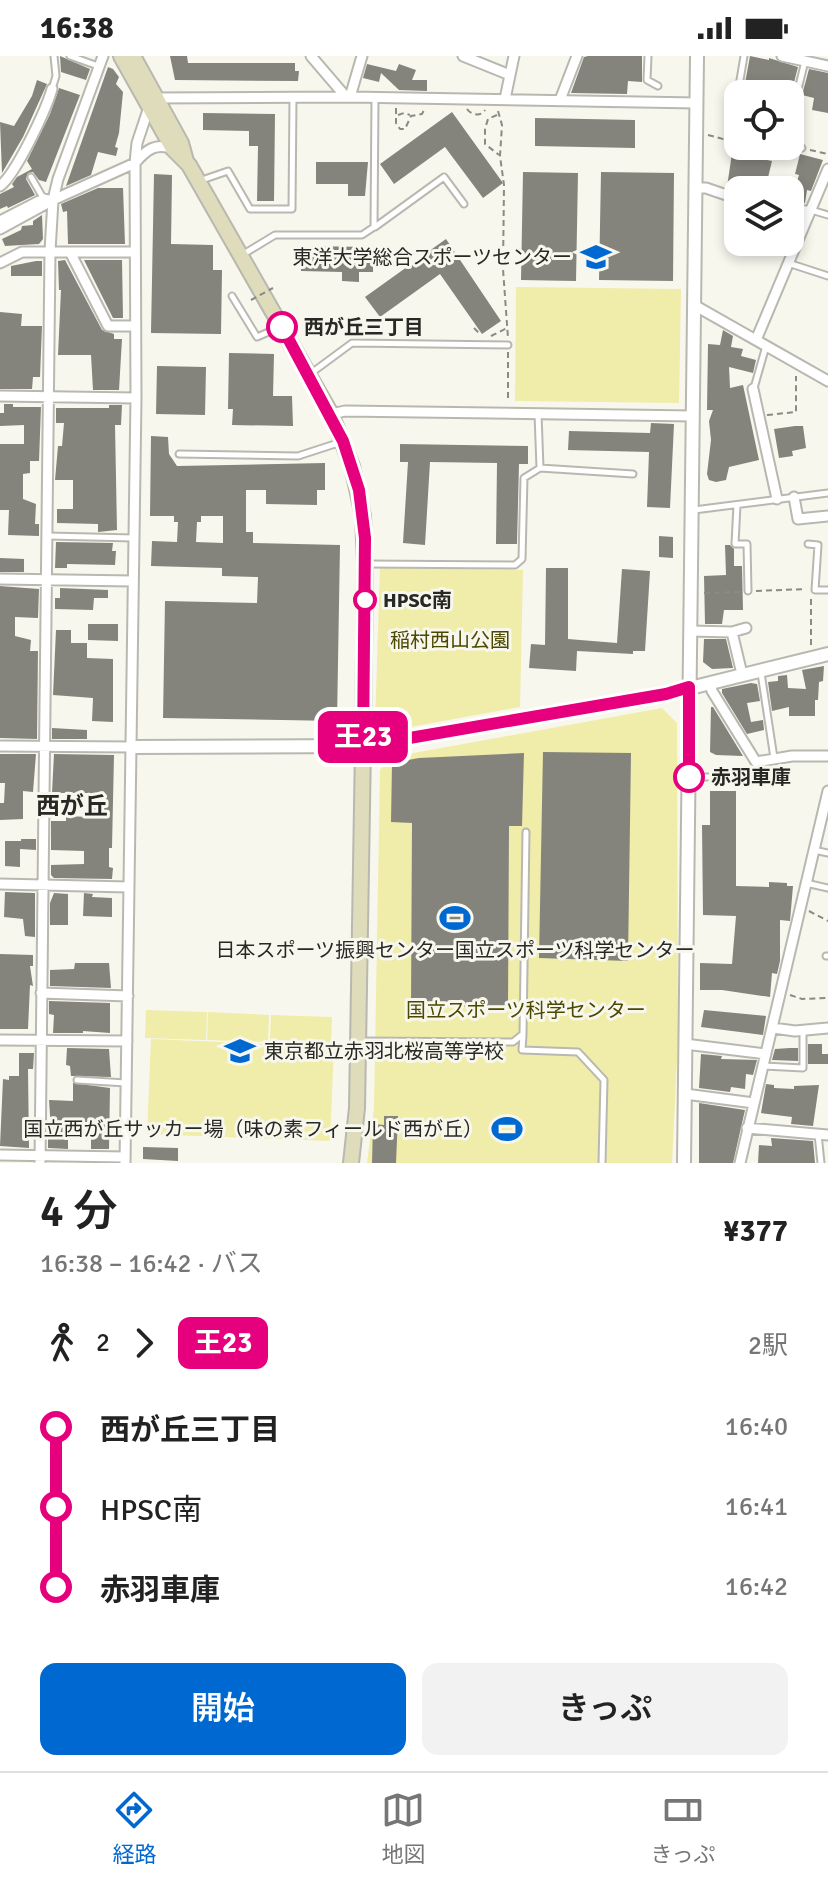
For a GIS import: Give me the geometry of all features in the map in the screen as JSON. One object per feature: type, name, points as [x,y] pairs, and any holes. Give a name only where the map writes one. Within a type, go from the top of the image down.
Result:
[{"type":"main road","points":[[121,56],[181,143],[186,162]]},
{"type":"main road","points":[[133,56],[173,149],[186,162],[198,182],[331,414],[352,466],[363,516],[365,564],[358,1041],[356,1119],[351,1163]]},
{"type":"street","points":[[40,1159],[50,251],[53,200],[103,56]]},
{"type":"street","points":[[311,56],[348,97]]},
{"type":"street","points":[[348,97],[362,56]]},
{"type":"street","points":[[463,56],[510,75]]},
{"type":"street","points":[[502,102],[514,56]]},
{"type":"street","points":[[560,100],[577,56]]},
{"type":"street","points":[[684,1163],[697,56]]},
{"type":"street","points":[[782,56],[805,58],[828,66]]},
{"type":"street","points":[[0,186],[19,161],[47,109],[52,89]]},
{"type":"street","points":[[0,1155],[125,1160],[136,398],[135,163],[137,143],[153,102],[375,97],[502,102],[697,103]]},
{"type":"street","points":[[0,229],[53,200],[135,163],[154,147],[173,149]]},
{"type":"street","points":[[756,340],[828,169]]},
{"type":"street","points":[[696,188],[724,195]]},
{"type":"street","points":[[0,221],[39,201],[53,200]]},
{"type":"street","points":[[804,210],[810,211]]},
{"type":"street","points":[[0,263],[22,252],[135,252]]},
{"type":"street","points":[[70,252],[108,326],[135,326]]},
{"type":"street","points":[[694,305],[828,381]]},
{"type":"street","points":[[753,389],[777,499]]},
{"type":"street","points":[[0,396],[136,398]]},
{"type":"street","points":[[331,414],[345,411],[693,416]]},
{"type":"street","points":[[794,497],[798,519],[828,516]]},
{"type":"street","points":[[0,579],[133,581]]},
{"type":"street","points":[[691,631],[732,632],[746,628]]},
{"type":"street","points":[[732,632],[742,674]]},
{"type":"street","points":[[0,746],[363,746],[666,694],[828,654]]},
{"type":"street","points":[[710,682],[712,691],[756,762],[828,756]]},
{"type":"street","points":[[740,1163],[828,791]]},
{"type":"street","points":[[0,884],[128,887]]},
{"type":"street","points":[[41,993],[128,996]]},
{"type":"street","points":[[773,1028],[803,1031],[828,1028]]},
{"type":"street","points":[[0,1040],[127,1041]]},
{"type":"street","points":[[685,1044],[766,1054]]},
{"type":"street","points":[[685,1094],[754,1103]]},
{"type":"street","points":[[747,1128],[823,1134]]},
{"type":"lane","points":[[52,89],[56,76],[54,56]]},
{"type":"lane","points":[[70,56],[98,66]]},
{"type":"lane","points":[[648,56],[647,80],[658,86]]},
{"type":"lane","points":[[740,80],[744,56]]},
{"type":"lane","points":[[800,80],[805,58]]},
{"type":"lane","points":[[198,182],[228,171],[250,209],[292,209],[293,97]]},
{"type":"lane","points":[[374,227],[375,97]]},
{"type":"lane","points":[[31,177],[42,196],[53,200]]},
{"type":"lane","points":[[241,255],[275,235],[362,235],[444,177],[464,204]]},
{"type":"lane","points":[[810,211],[828,215]]},
{"type":"lane","points":[[788,263],[828,276]]},
{"type":"lane","points":[[232,296],[257,337],[282,327]]},
{"type":"lane","points":[[309,374],[352,343],[508,345]]},
{"type":"lane","points":[[753,389],[766,346]]},
{"type":"lane","points":[[538,413],[540,468]]},
{"type":"lane","points":[[179,454],[298,456],[343,441]]},
{"type":"lane","points":[[365,564],[515,565],[522,559],[524,478],[540,468],[633,474]]},
{"type":"lane","points":[[692,510],[828,493]]},
{"type":"lane","points":[[737,505],[735,544],[747,544],[748,591]]},
{"type":"lane","points":[[47,536],[134,538]]},
{"type":"lane","points":[[808,544],[818,545],[815,590],[828,590]]},
{"type":"lane","points":[[761,670],[774,759]]},
{"type":"lane","points":[[689,777],[713,777]]},
{"type":"lane","points":[[526,832],[522,1050],[578,1052],[604,1080],[602,1163]]},
{"type":"lane","points":[[813,850],[828,853]]},
{"type":"lane","points":[[805,883],[828,888]]},
{"type":"lane","points":[[763,1066],[803,1068],[803,1031]]},
{"type":"lane","points":[[358,1041],[513,1042],[523,1034]]},
{"type":"lane","points":[[77,1080],[127,1083]]},
{"type":"lane","points":[[821,1163],[823,1134]]},
{"type":"path","points":[[502,102],[498,114],[502,125],[500,156],[504,185],[503,269],[508,327],[508,412]]},
{"type":"path","points":[[395,104],[398,115],[396,123],[400,129],[405,129],[411,116]]},
{"type":"path","points":[[398,115],[422,114],[424,105]]},
{"type":"path","points":[[465,105],[474,114],[483,113]]},
{"type":"path","points":[[483,113],[487,106]]},
{"type":"path","points":[[483,113],[488,119]]},
{"type":"path","points":[[498,114],[488,119],[485,144],[500,156]]},
{"type":"path","points":[[706,135],[724,140]]},
{"type":"path","points":[[804,148],[828,154]]},
{"type":"path","points":[[251,300],[273,288]]},
{"type":"path","points":[[474,328],[486,337],[508,327]]},
{"type":"path","points":[[760,416],[796,412],[797,363]]},
{"type":"path","points":[[701,593],[811,589],[810,650]]},
{"type":"path","points":[[801,906],[828,921]]},
{"type":"path","points":[[781,993],[802,999],[828,998]]},
{"type":"green space","points":[[516,287],[681,289],[679,403],[515,401]]},
{"type":"green space","name":"稲村西山公園","points":[[380,567],[523,570],[520,707],[383,732],[375,726]]},
{"type":"green space","name":"国立スポーツ科学センター","points":[[662,708],[677,723],[678,1038],[672,1163],[367,1163],[374,1108],[380,770],[392,757]]},
{"type":"green space","points":[[146,1010],[207,1012],[206,1040],[145,1038]]},
{"type":"green space","points":[[208,1012],[269,1015],[268,1042],[207,1040]]},
{"type":"green space","points":[[271,1015],[332,1017],[331,1044],[270,1042]]},
{"type":"green space","points":[[151,1039],[334,1047],[330,1141],[147,1134]]},
{"type":"building","points":[[60,56],[90,69],[86,80],[61,72]]},
{"type":"building","points":[[170,56],[187,56],[188,63],[295,63],[295,71],[299,71],[298,81],[175,80]]},
{"type":"building","points":[[642,56],[642,82],[628,81],[627,94],[571,93],[584,57]]},
{"type":"building","points":[[750,56],[798,67],[795,80],[746,80]]},
{"type":"building","points":[[367,64],[396,71],[399,64],[416,70],[412,80],[427,80],[427,91],[399,90],[381,73],[379,82],[363,78]]},
{"type":"building","points":[[108,67],[119,77],[116,84],[123,92],[116,156],[98,152],[91,175],[66,186]]},
{"type":"building","points":[[809,69],[828,73],[828,113],[812,110],[814,98],[804,96]]},
{"type":"building","points":[[37,80],[47,84],[23,137],[2,173],[0,122],[14,126],[32,96]]},
{"type":"building","points":[[59,88],[80,95],[46,182],[39,180],[33,172],[28,173],[26,179],[35,195],[0,209],[0,194],[14,187],[12,184],[17,177],[32,169],[27,161]]},
{"type":"building","points":[[452,112],[503,183],[483,198],[445,147],[394,184],[380,164]]},
{"type":"building","points":[[203,113],[275,114],[274,201],[257,201],[258,146],[249,146],[249,131],[203,130]]},
{"type":"building","points":[[535,118],[635,120],[635,148],[535,146]]},
{"type":"building","points":[[804,155],[823,160],[811,191],[807,190],[805,203],[804,176],[795,174],[798,160],[804,160]]},
{"type":"building","points":[[731,160],[772,161],[768,176],[729,176]]},
{"type":"building","points":[[316,162],[368,162],[365,196],[348,196],[348,184],[316,184]]},
{"type":"building","points":[[523,172],[578,173],[576,281],[521,280]]},
{"type":"building","points":[[601,172],[674,173],[673,281],[599,280]]},
{"type":"building","points":[[154,174],[172,175],[171,244],[213,245],[213,270],[222,270],[221,334],[151,333]]},
{"type":"building","points":[[98,188],[123,188],[125,244],[68,244],[67,211],[63,212],[61,204]]},
{"type":"building","points":[[42,215],[43,239],[39,244],[5,246],[2,239],[21,230],[22,226],[33,225],[33,221]]},
{"type":"building","points":[[446,239],[501,321],[482,334],[440,274],[380,317],[365,297]]},
{"type":"building","points":[[301,246],[373,247],[373,272],[359,272],[359,282],[342,281],[342,272],[301,271]]},
{"type":"building","points":[[65,260],[102,330],[114,334],[114,339],[122,339],[119,390],[93,390],[91,355],[58,355],[61,290],[58,261]]},
{"type":"building","points":[[84,260],[122,260],[123,318],[113,318]]},
{"type":"building","points":[[42,261],[42,276],[11,276],[11,266]]},
{"type":"building","points":[[0,312],[22,314],[21,326],[42,326],[40,377],[33,377],[32,389],[0,389]]},
{"type":"building","points":[[723,330],[733,336],[731,347],[743,349],[741,356],[756,360],[753,373],[729,367],[730,388],[743,385],[759,460],[729,467],[726,480],[716,482],[709,480],[707,474],[711,440],[709,421],[713,410],[707,410],[708,344],[720,345]]},
{"type":"building","points":[[229,353],[274,354],[273,396],[292,396],[293,426],[232,425],[233,409],[228,409]]},
{"type":"building","points":[[157,366],[206,367],[205,415],[156,414]]},
{"type":"building","points":[[4,404],[41,407],[39,461],[30,461],[30,473],[23,474],[23,499],[36,504],[35,524],[39,524],[39,536],[8,535],[9,510],[0,510],[0,444],[24,444],[24,425],[0,426]]},
{"type":"building","points":[[109,405],[122,405],[121,425],[115,425],[117,530],[98,532],[98,524],[57,523],[57,509],[73,509],[73,480],[55,480],[64,423],[56,423],[56,408],[109,408]]},
{"type":"building","points":[[651,423],[674,424],[670,508],[647,507],[649,452],[568,450],[569,431],[650,433]]},
{"type":"building","points":[[803,426],[806,448],[792,451],[793,456],[779,458],[774,429]]},
{"type":"building","points":[[151,436],[168,437],[169,454],[177,466],[325,463],[325,490],[317,490],[317,505],[266,504],[266,490],[246,490],[246,532],[253,532],[253,543],[340,545],[337,721],[163,718],[165,601],[257,603],[258,577],[222,576],[222,568],[151,566],[152,541],[177,542],[178,522],[174,522],[174,516],[150,516]],"holes":[[[201,516],[223,516],[223,543],[196,542],[197,522],[201,522]]]},
{"type":"building","points":[[400,444],[528,446],[528,464],[519,464],[517,544],[496,544],[497,463],[430,462],[425,545],[403,543],[408,462],[400,462]]},
{"type":"building","points":[[659,536],[673,537],[673,558],[659,557]]},
{"type":"building","points":[[56,542],[113,543],[115,565],[67,564],[67,568],[55,568]]},
{"type":"building","points":[[725,545],[734,549],[734,566],[742,566],[743,610],[724,610],[722,624],[705,624],[704,576],[726,575]]},
{"type":"building","points":[[0,558],[24,559],[24,572],[0,572]]},
{"type":"building","points":[[546,568],[568,568],[568,639],[617,643],[622,569],[650,571],[645,651],[633,651],[633,654],[577,651],[576,671],[529,668],[531,644],[545,645]]},
{"type":"building","points":[[0,586],[39,589],[38,618],[15,617],[15,636],[31,640],[30,651],[38,651],[37,739],[0,738]]},
{"type":"building","points":[[60,588],[108,590],[108,598],[94,598],[93,610],[55,609],[55,598],[60,598]]},
{"type":"building","points":[[88,624],[118,624],[118,641],[88,640]]},
{"type":"building","points":[[56,630],[71,630],[71,643],[87,643],[87,658],[113,659],[113,722],[92,721],[93,698],[53,695]]},
{"type":"building","points":[[704,639],[726,639],[733,668],[712,669],[703,662]]},
{"type":"building","points":[[824,666],[818,700],[815,700],[815,716],[789,716],[789,707],[772,711],[768,682],[778,681],[778,676],[787,675],[788,688],[806,689],[802,670]]},
{"type":"building","points":[[757,684],[760,701],[747,703],[751,722],[763,720],[764,730],[747,734],[722,689]]},
{"type":"building","points":[[713,707],[743,756],[710,752]]},
{"type":"building","points":[[52,728],[87,730],[87,739],[52,739]]},
{"type":"building","points":[[543,752],[631,753],[628,961],[539,958]]},
{"type":"building","points":[[524,753],[522,826],[509,826],[508,1007],[411,1006],[412,823],[391,822],[392,763],[419,758]]},
{"type":"building","points":[[0,754],[36,754],[33,792],[23,791],[23,819],[0,820],[5,783],[0,783]]},
{"type":"building","points":[[54,754],[114,755],[112,848],[109,848],[112,879],[54,878],[51,875],[51,865],[84,864],[84,851],[51,850],[51,821],[66,821],[66,816],[90,817],[90,793],[52,793]]},
{"type":"building","points":[[710,791],[736,791],[736,886],[769,887],[769,882],[793,886],[790,921],[780,920],[780,961],[777,974],[772,973],[770,997],[700,990],[700,963],[732,964],[736,916],[703,915],[702,825],[710,825]]},
{"type":"building","points":[[36,839],[36,850],[20,849],[20,867],[5,866],[5,841]]},
{"type":"building","points":[[5,892],[35,893],[35,937],[25,936],[23,919],[4,917]]},
{"type":"building","points":[[54,893],[68,894],[68,925],[50,925],[50,903]]},
{"type":"building","points":[[84,893],[93,894],[92,897],[112,898],[112,917],[83,916]]},
{"type":"building","points":[[0,954],[33,955],[28,1029],[0,1029]]},
{"type":"building","points":[[75,963],[109,963],[111,988],[50,986],[50,970],[74,969]]},
{"type":"building","points":[[49,1001],[110,1003],[110,1033],[53,1033],[54,1015],[49,1014]]},
{"type":"building","points":[[704,1010],[766,1016],[763,1035],[701,1027]]},
{"type":"building","points":[[808,1044],[822,1044],[822,1054],[828,1054],[828,1064],[808,1064]]},
{"type":"building","points":[[67,1048],[109,1049],[111,1077],[71,1076],[70,1066],[66,1065]]},
{"type":"building","points":[[798,1048],[798,1061],[772,1060],[775,1049]]},
{"type":"building","points":[[19,1053],[34,1053],[33,1069],[28,1069],[29,1148],[0,1146],[3,1079],[19,1076]]},
{"type":"building","points":[[701,1054],[722,1056],[721,1059],[757,1060],[753,1075],[746,1074],[745,1089],[731,1087],[730,1092],[699,1088]]},
{"type":"building","points":[[73,1083],[110,1088],[109,1149],[91,1149],[91,1127],[68,1126],[68,1149],[48,1148],[48,1129],[51,1130],[49,1100],[73,1101]]},
{"type":"building","points":[[766,1084],[774,1085],[774,1088],[794,1089],[794,1086],[819,1085],[813,1126],[791,1124],[792,1117],[761,1113]]},
{"type":"building","points":[[699,1103],[745,1110],[733,1163],[699,1163]]},
{"type":"building","points":[[384,1116],[398,1116],[396,1163],[372,1163],[373,1124],[384,1125]]},
{"type":"building","points":[[771,1138],[813,1141],[815,1163],[758,1163],[759,1145],[772,1146]]},
{"type":"building","points":[[143,1147],[178,1148],[178,1161],[143,1159]]},
{"type":"bus line","name":"王23","points":[[282,327],[343,441],[359,490],[365,538],[363,746],[666,694],[689,687],[689,777]]},
{"type":"place","name":"東洋大学総合スポーツセンター","points":[[596,257]]},
{"type":"place","name":"西が丘三丁目","points":[[282,327]]},
{"type":"place","name":"HPSC南","points":[[365,600]]},
{"type":"place","name":"赤羽車庫","points":[[689,777]]},
{"type":"place","name":"日本スポーツ振興センター国立スポーツ科学センター","points":[[455,918]]},
{"type":"place","name":"東京都立赤羽北桜高等学校","points":[[240,1051]]},
{"type":"place","name":"国立西が丘サッカー場（味の素フィールド西が丘）","points":[[507,1129]]},
{"type":"district","name":"西が丘","points":[[72,806]]}]
